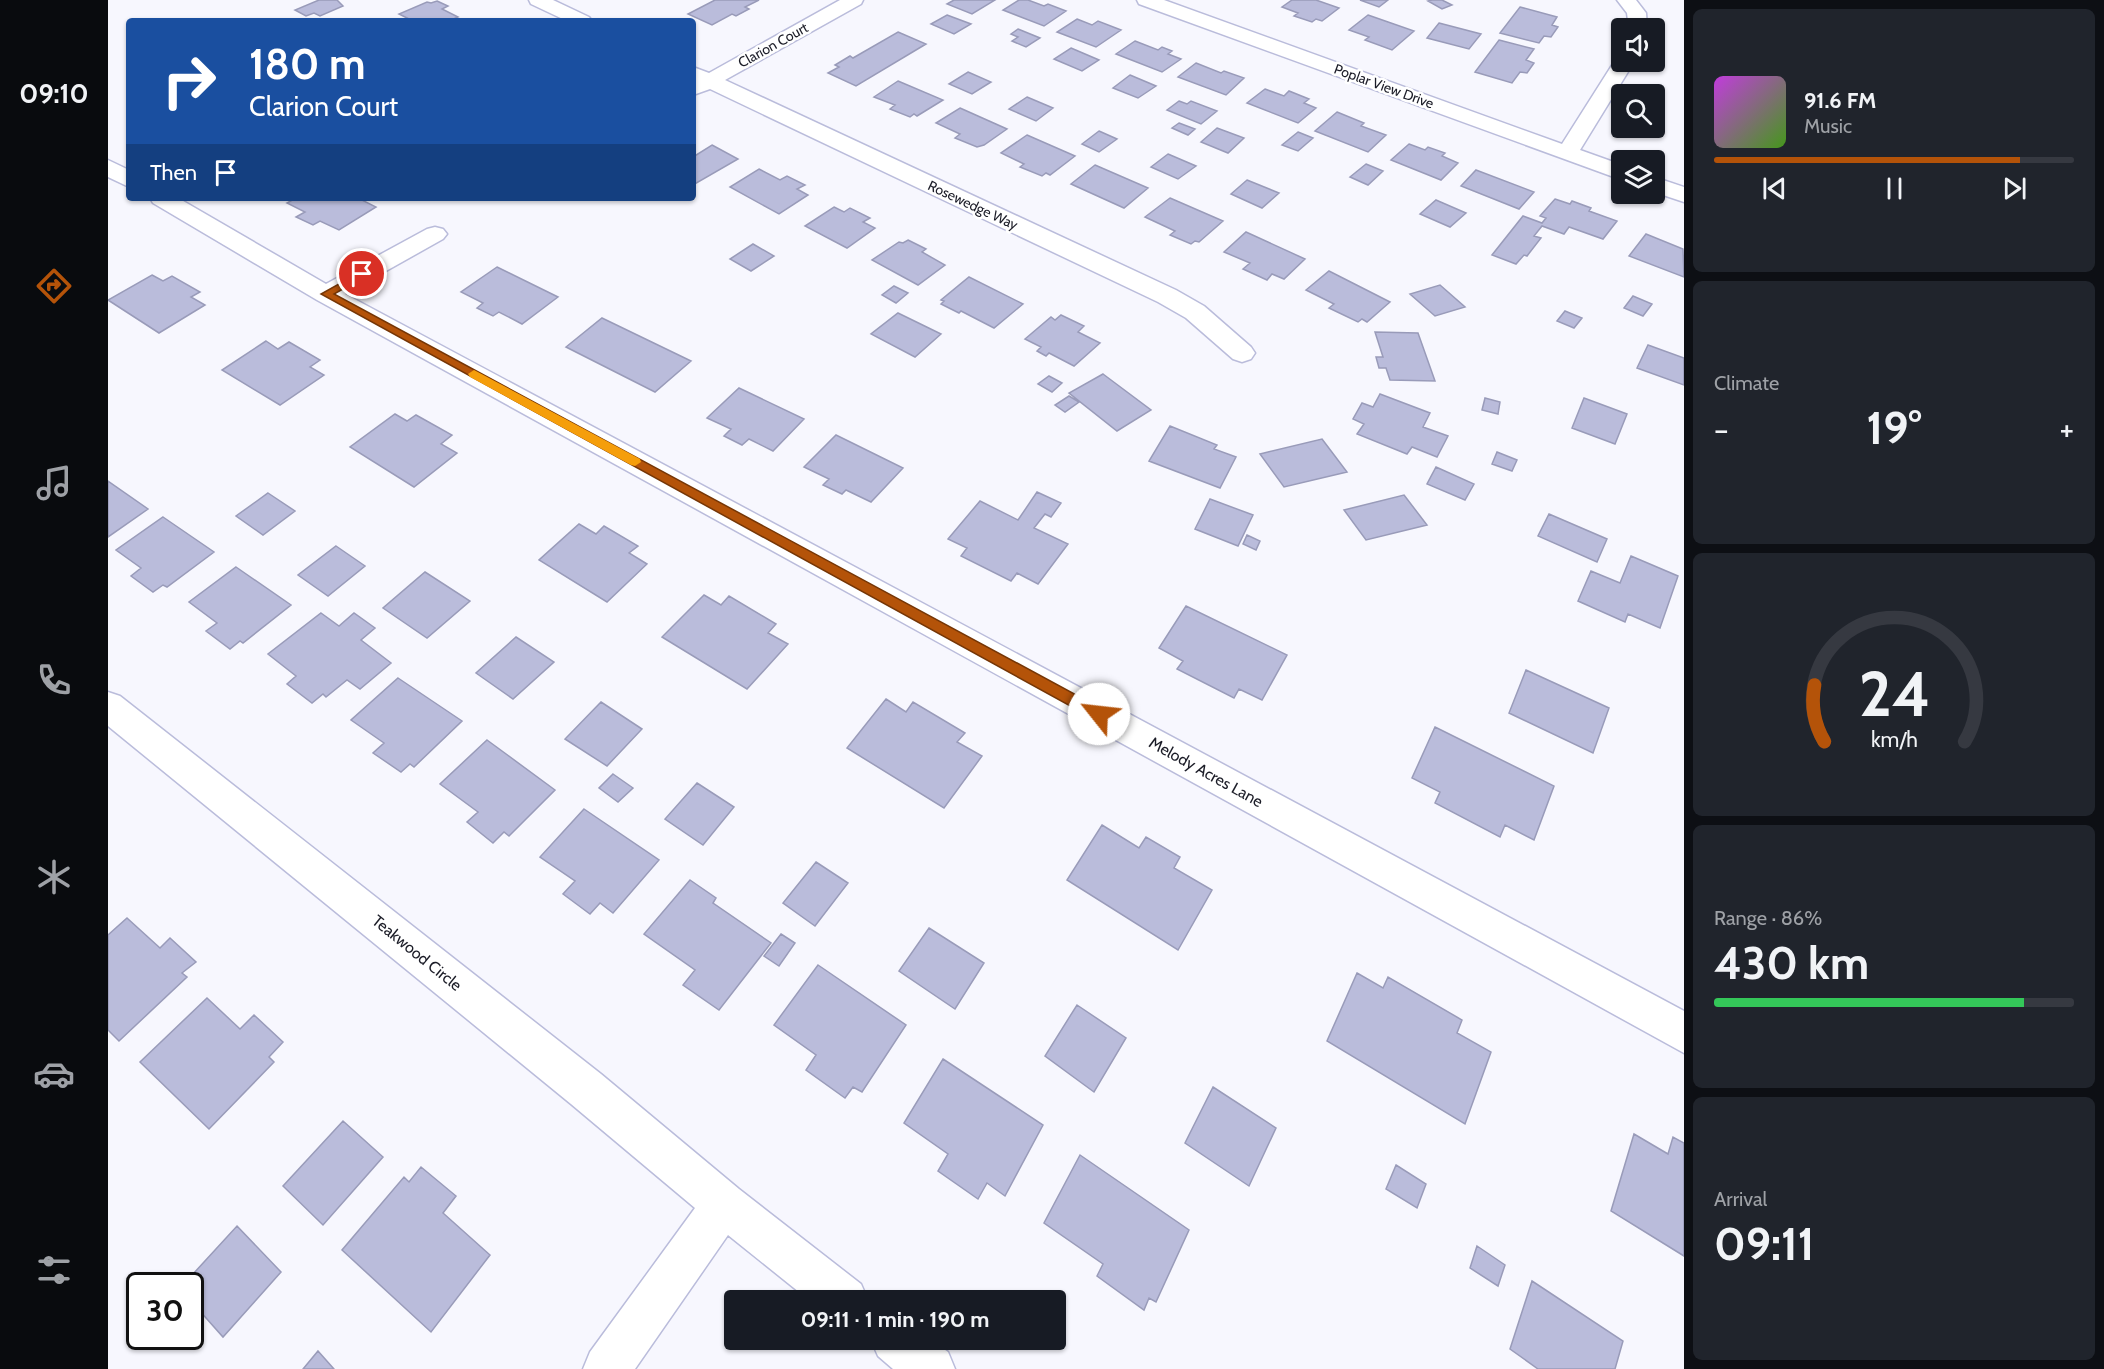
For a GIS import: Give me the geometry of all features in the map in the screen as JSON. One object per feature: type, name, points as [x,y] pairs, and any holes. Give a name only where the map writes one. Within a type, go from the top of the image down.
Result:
[{"type":"street","points":[[538,0],[576,18]]},
{"type":"street","name":"Clarion Court","points":[[698,81],[854,0]]},
{"type":"street","name":"Poplar View Drive","points":[[1146,0],[1611,168]]},
{"type":"street","points":[[1626,0],[1636,13],[1637,18]]},
{"type":"street","points":[[1568,153],[1618,72]]},
{"type":"street","name":"Rosewedge Way","points":[[698,81],[1167,296],[1194,312],[1242,353]]},
{"type":"street","points":[[108,167],[126,178]]},
{"type":"street","points":[[1665,188],[1684,195]]},
{"type":"street","name":"Melody Acres Lane","points":[[166,201],[326,294],[1684,1033]]},
{"type":"street","points":[[326,294],[435,234]]},
{"type":"street","name":"Teakwood Circle","points":[[108,706],[586,1089],[724,1204],[832,1290]]},
{"type":"street","points":[[607,1369],[724,1204]]},
{"type":"street","points":[[907,1350],[931,1369]]},
{"type":"building","points":[[319,0],[337,0],[343,6],[320,16],[314,13],[306,16],[295,10]]},
{"type":"building","points":[[715,0],[759,0],[745,7],[749,9],[736,16],[732,14],[712,25],[688,14]]},
{"type":"building","points":[[954,0],[995,0],[972,14],[947,4]]},
{"type":"building","points":[[1019,0],[1028,0],[1044,6],[1048,4],[1066,11],[1044,26],[1003,10]]},
{"type":"building","points":[[1292,0],[1316,0],[1339,8],[1322,21],[1316,19],[1312,22],[1294,16],[1298,13],[1282,7]]},
{"type":"building","points":[[1360,0],[1388,0],[1379,7]]},
{"type":"building","points":[[1442,0],[1452,5],[1442,9],[1428,1]]},
{"type":"building","points":[[437,1],[448,6],[442,9],[458,17],[407,18],[399,14],[427,2]]},
{"type":"building","points":[[1520,7],[1557,17],[1552,25],[1558,27],[1551,37],[1544,36],[1539,43],[1500,33]]},
{"type":"building","points":[[947,15],[971,24],[954,34],[931,24]]},
{"type":"building","points":[[1368,15],[1414,31],[1392,50],[1365,40],[1369,37],[1349,30]]},
{"type":"building","points":[[1077,19],[1092,25],[1098,21],[1121,30],[1096,47],[1057,32]]},
{"type":"building","points":[[1439,23],[1481,34],[1469,49],[1427,38]]},
{"type":"building","points":[[1018,29],[1040,38],[1026,47],[1012,41],[1018,37],[1011,34]]},
{"type":"building","points":[[898,32],[926,44],[856,86],[828,73],[839,67],[835,65],[850,56],[853,58]]},
{"type":"building","points":[[1499,40],[1534,49],[1526,60],[1534,63],[1527,73],[1520,72],[1512,83],[1475,72]]},
{"type":"building","points":[[1135,41],[1158,50],[1162,47],[1172,51],[1168,54],[1181,59],[1162,72],[1116,54]]},
{"type":"building","points":[[1071,48],[1099,60],[1082,71],[1054,59]]},
{"type":"building","points":[[1196,63],[1221,73],[1224,71],[1244,78],[1226,95],[1178,77]]},
{"type":"building","points":[[968,72],[991,82],[972,94],[949,84]]},
{"type":"building","points":[[1130,75],[1156,86],[1138,98],[1113,88]]},
{"type":"building","points":[[898,81],[943,100],[917,116],[914,114],[910,117],[890,109],[895,105],[874,97]]},
{"type":"building","points":[[1265,89],[1284,96],[1289,91],[1309,99],[1304,103],[1316,108],[1298,123],[1247,103]]},
{"type":"building","points":[[1027,97],[1053,108],[1036,121],[1009,109]]},
{"type":"building","points":[[1179,101],[1187,104],[1191,101],[1217,111],[1201,124],[1167,110]]},
{"type":"building","points":[[960,108],[1007,129],[984,145],[977,147],[955,138],[960,134],[936,123]]},
{"type":"building","points":[[1337,112],[1364,123],[1361,126],[1386,135],[1368,152],[1315,131]]},
{"type":"building","points":[[1179,123],[1195,129],[1188,135],[1172,128]]},
{"type":"building","points":[[1217,128],[1244,138],[1228,153],[1201,142]]},
{"type":"building","points":[[1099,131],[1117,139],[1099,152],[1082,144]]},
{"type":"building","points":[[1298,132],[1313,138],[1298,151],[1282,145]]},
{"type":"building","points":[[1027,135],[1075,156],[1050,175],[1046,173],[1042,176],[1020,167],[1024,164],[1001,153]]},
{"type":"building","points":[[1409,144],[1425,150],[1428,147],[1445,153],[1442,156],[1458,163],[1441,180],[1391,160]]},
{"type":"building","points":[[712,145],[738,159],[696,183],[696,155]]},
{"type":"building","points":[[1168,154],[1196,166],[1178,179],[1151,167]]},
{"type":"building","points":[[1366,164],[1383,171],[1368,185],[1350,177]]},
{"type":"building","points":[[1095,165],[1148,188],[1124,208],[1071,184]]},
{"type":"building","points":[[759,169],[780,180],[787,176],[805,185],[797,189],[808,195],[779,214],[730,187]]},
{"type":"building","points":[[1476,170],[1534,192],[1519,209],[1461,186]]},
{"type":"building","points":[[1247,180],[1279,193],[1262,208],[1231,194]]},
{"type":"building","points":[[1170,198],[1223,221],[1199,242],[1195,241],[1191,244],[1170,235],[1175,231],[1145,217]]},
{"type":"building","points":[[1555,199],[1570,204],[1572,201],[1591,208],[1589,211],[1617,221],[1603,239],[1569,227],[1564,234],[1542,226],[1534,236],[1541,238],[1527,256],[1524,255],[1516,264],[1492,255],[1523,216],[1542,223],[1546,218],[1540,216]]},
{"type":"building","points":[[1436,200],[1466,213],[1450,227],[1420,214]]},
{"type":"building","points":[[291,201],[364,201],[376,207],[339,230],[320,221],[313,225],[296,217],[305,212],[287,203]]},
{"type":"building","points":[[834,207],[844,212],[850,208],[870,218],[863,222],[875,228],[847,248],[805,226]]},
{"type":"building","points":[[1246,232],[1305,259],[1284,279],[1272,274],[1267,280],[1243,269],[1250,263],[1224,252]]},
{"type":"building","points":[[1646,234],[1683,249],[1684,277],[1629,256]]},
{"type":"building","points":[[908,240],[926,249],[922,252],[945,265],[918,285],[872,260],[899,242],[903,243]]},
{"type":"building","points":[[753,244],[774,256],[751,271],[730,259]]},
{"type":"building","points":[[497,267],[558,297],[522,324],[499,312],[493,316],[477,308],[483,303],[461,292]]},
{"type":"building","points":[[1329,271],[1390,302],[1367,322],[1362,319],[1358,322],[1329,308],[1334,304],[1306,290]]},
{"type":"building","points":[[152,275],[163,281],[172,276],[200,292],[191,297],[205,305],[159,333],[108,300]]},
{"type":"building","points":[[969,277],[1023,304],[994,328],[961,311],[959,313],[941,304],[944,301],[941,300]]},
{"type":"building","points":[[1440,285],[1465,307],[1435,316],[1410,294]]},
{"type":"building","points":[[894,286],[908,293],[896,303],[882,295]]},
{"type":"building","points":[[1633,296],[1652,304],[1643,316],[1624,308]]},
{"type":"building","points":[[1565,311],[1582,318],[1574,328],[1557,321]]},
{"type":"building","points":[[898,313],[941,334],[915,357],[871,334]]},
{"type":"building","points":[[1061,315],[1084,326],[1078,332],[1100,343],[1074,366],[1049,353],[1046,356],[1037,351],[1041,347],[1025,339],[1051,317],[1055,320]]},
{"type":"building","points":[[602,318],[691,361],[655,392],[566,347]]},
{"type":"building","points":[[1375,332],[1418,333],[1435,381],[1390,380],[1386,368],[1379,368],[1376,357],[1383,357]]},
{"type":"building","points":[[266,341],[278,349],[289,342],[320,360],[310,367],[324,375],[280,405],[222,370]]},
{"type":"building","points":[[1648,345],[1684,358],[1684,385],[1637,368]]},
{"type":"building","points":[[1103,374],[1151,410],[1117,431],[1069,393]]},
{"type":"building","points":[[1049,376],[1062,383],[1052,392],[1038,384]]},
{"type":"building","points":[[739,388],[804,419],[773,451],[749,439],[742,445],[724,436],[731,429],[707,418]]},
{"type":"building","points":[[1380,394],[1430,413],[1423,427],[1448,436],[1437,457],[1412,447],[1407,454],[1357,434],[1364,424],[1353,419],[1362,403],[1373,407]]},
{"type":"building","points":[[1069,396],[1079,402],[1065,412],[1055,405]]},
{"type":"building","points":[[1485,398],[1500,402],[1498,414],[1482,410]]},
{"type":"building","points":[[1584,398],[1627,414],[1615,444],[1572,428]]},
{"type":"building","points":[[395,414],[407,421],[416,415],[452,435],[441,444],[457,453],[414,487],[350,447]]},
{"type":"building","points":[[1170,426],[1217,445],[1214,449],[1236,457],[1220,488],[1149,461]]},
{"type":"building","points":[[836,435],[903,468],[871,502],[846,490],[842,494],[823,485],[829,479],[804,467]]},
{"type":"building","points":[[1322,439],[1347,472],[1284,487],[1260,454]]},
{"type":"building","points":[[1497,452],[1517,460],[1512,471],[1492,464]]},
{"type":"building","points":[[1436,467],[1474,484],[1465,500],[1427,484]]},
{"type":"building","points":[[108,481],[148,509],[108,537]]},
{"type":"building","points":[[1037,492],[1061,503],[1051,517],[1045,514],[1034,528],[1068,544],[1038,584],[1017,573],[1011,581],[961,556],[967,548],[948,539],[980,501],[1018,520]]},
{"type":"building","points":[[268,493],[295,511],[263,535],[236,516]]},
{"type":"building","points":[[1404,495],[1427,525],[1366,540],[1344,510]]},
{"type":"building","points":[[1210,499],[1253,515],[1238,546],[1195,529]]},
{"type":"building","points":[[1549,514],[1607,539],[1597,562],[1538,536]]},
{"type":"building","points":[[163,517],[214,552],[167,587],[163,585],[153,592],[131,576],[141,568],[116,550]]},
{"type":"building","points":[[579,524],[596,534],[604,526],[638,546],[629,553],[647,564],[607,602],[539,560]]},
{"type":"building","points":[[1247,535],[1260,541],[1256,550],[1243,544]]},
{"type":"building","points":[[336,546],[365,566],[328,596],[298,575]]},
{"type":"building","points":[[1631,556],[1678,576],[1660,628],[1628,614],[1625,622],[1578,601],[1591,571],[1620,583]]},
{"type":"building","points":[[236,567],[291,605],[243,643],[240,641],[230,649],[206,631],[217,623],[189,602]]},
{"type":"building","points":[[425,572],[470,601],[427,638],[383,608]]},
{"type":"building","points":[[704,595],[721,605],[729,596],[776,624],[768,633],[788,644],[747,689],[662,637]]},
{"type":"building","points":[[1186,606],[1287,655],[1262,700],[1239,689],[1234,698],[1177,669],[1183,661],[1159,648]]},
{"type":"building","points":[[321,613],[339,626],[354,613],[375,628],[361,640],[391,663],[360,689],[347,680],[326,697],[323,694],[312,703],[287,684],[296,676],[268,654]]},
{"type":"building","points":[[516,637],[554,662],[513,699],[476,673]]},
{"type":"building","points":[[1526,670],[1609,708],[1593,753],[1509,713]]},
{"type":"building","points":[[398,678],[462,721],[414,767],[410,764],[401,772],[373,753],[384,743],[351,720]]},
{"type":"building","points":[[886,699],[906,712],[913,702],[965,733],[957,742],[982,756],[944,808],[847,748]]},
{"type":"building","points":[[601,702],[642,729],[607,766],[565,739]]},
{"type":"building","points":[[1435,727],[1554,786],[1534,840],[1505,825],[1500,837],[1435,803],[1440,792],[1412,778]]},
{"type":"building","points":[[487,740],[555,790],[509,836],[504,832],[493,843],[467,822],[478,812],[440,784]]},
{"type":"building","points":[[613,774],[633,788],[618,802],[599,788]]},
{"type":"building","points":[[697,783],[734,807],[703,845],[665,819]]},
{"type":"building","points":[[584,809],[659,860],[613,913],[600,903],[590,914],[563,894],[575,881],[540,857]]},
{"type":"building","points":[[1102,825],[1139,848],[1146,837],[1180,857],[1174,868],[1212,890],[1178,950],[1067,880]]},
{"type":"building","points":[[816,862],[848,883],[815,926],[783,903]]},
{"type":"building","points":[[690,880],[716,898],[713,903],[771,943],[719,1010],[683,985],[695,970],[644,934]]},
{"type":"building","points":[[127,918],[160,948],[170,938],[196,962],[182,973],[187,977],[119,1041],[108,1030],[108,935]]},
{"type":"building","points":[[929,928],[984,963],[955,1009],[899,971]]},
{"type":"building","points":[[781,934],[795,943],[779,966],[764,956]]},
{"type":"building","points":[[818,965],[906,1025],[862,1092],[853,1087],[845,1098],[806,1070],[816,1055],[774,1025]]},
{"type":"building","points":[[1357,973],[1383,988],[1388,977],[1462,1020],[1457,1033],[1491,1052],[1465,1124],[1327,1041]]},
{"type":"building","points":[[207,998],[240,1029],[254,1015],[283,1042],[269,1057],[274,1062],[209,1129],[140,1062]]},
{"type":"building","points":[[1077,1005],[1126,1038],[1094,1092],[1045,1056]]},
{"type":"building","points":[[943,1059],[1043,1125],[1005,1196],[987,1183],[978,1199],[938,1171],[948,1154],[904,1123]]},
{"type":"building","points":[[1213,1087],[1276,1128],[1249,1186],[1185,1143]]},
{"type":"building","points":[[343,1121],[383,1157],[323,1225],[283,1186]]},
{"type":"building","points":[[1634,1134],[1668,1154],[1673,1137],[1684,1143],[1684,1256],[1611,1211]]},
{"type":"building","points":[[1080,1155],[1189,1230],[1156,1302],[1149,1298],[1144,1310],[1097,1276],[1103,1264],[1044,1223]]},
{"type":"building","points":[[1396,1165],[1426,1184],[1417,1208],[1386,1189]]},
{"type":"building","points":[[421,1167],[456,1196],[443,1213],[490,1255],[431,1332],[342,1250],[404,1177],[409,1182]]},
{"type":"building","points":[[237,1226],[281,1272],[223,1337],[204,1316],[204,1272],[195,1272]]},
{"type":"building","points":[[1477,1246],[1505,1265],[1498,1286],[1470,1268]]},
{"type":"building","points":[[1532,1281],[1623,1341],[1615,1369],[1538,1369],[1510,1349]]},
{"type":"building","points":[[318,1351],[334,1369],[303,1369]]},
{"type":"slow traffic","points":[[474,374],[635,462]]},
{"type":"route","points":[[362,274],[326,294],[1099,714]]}]
